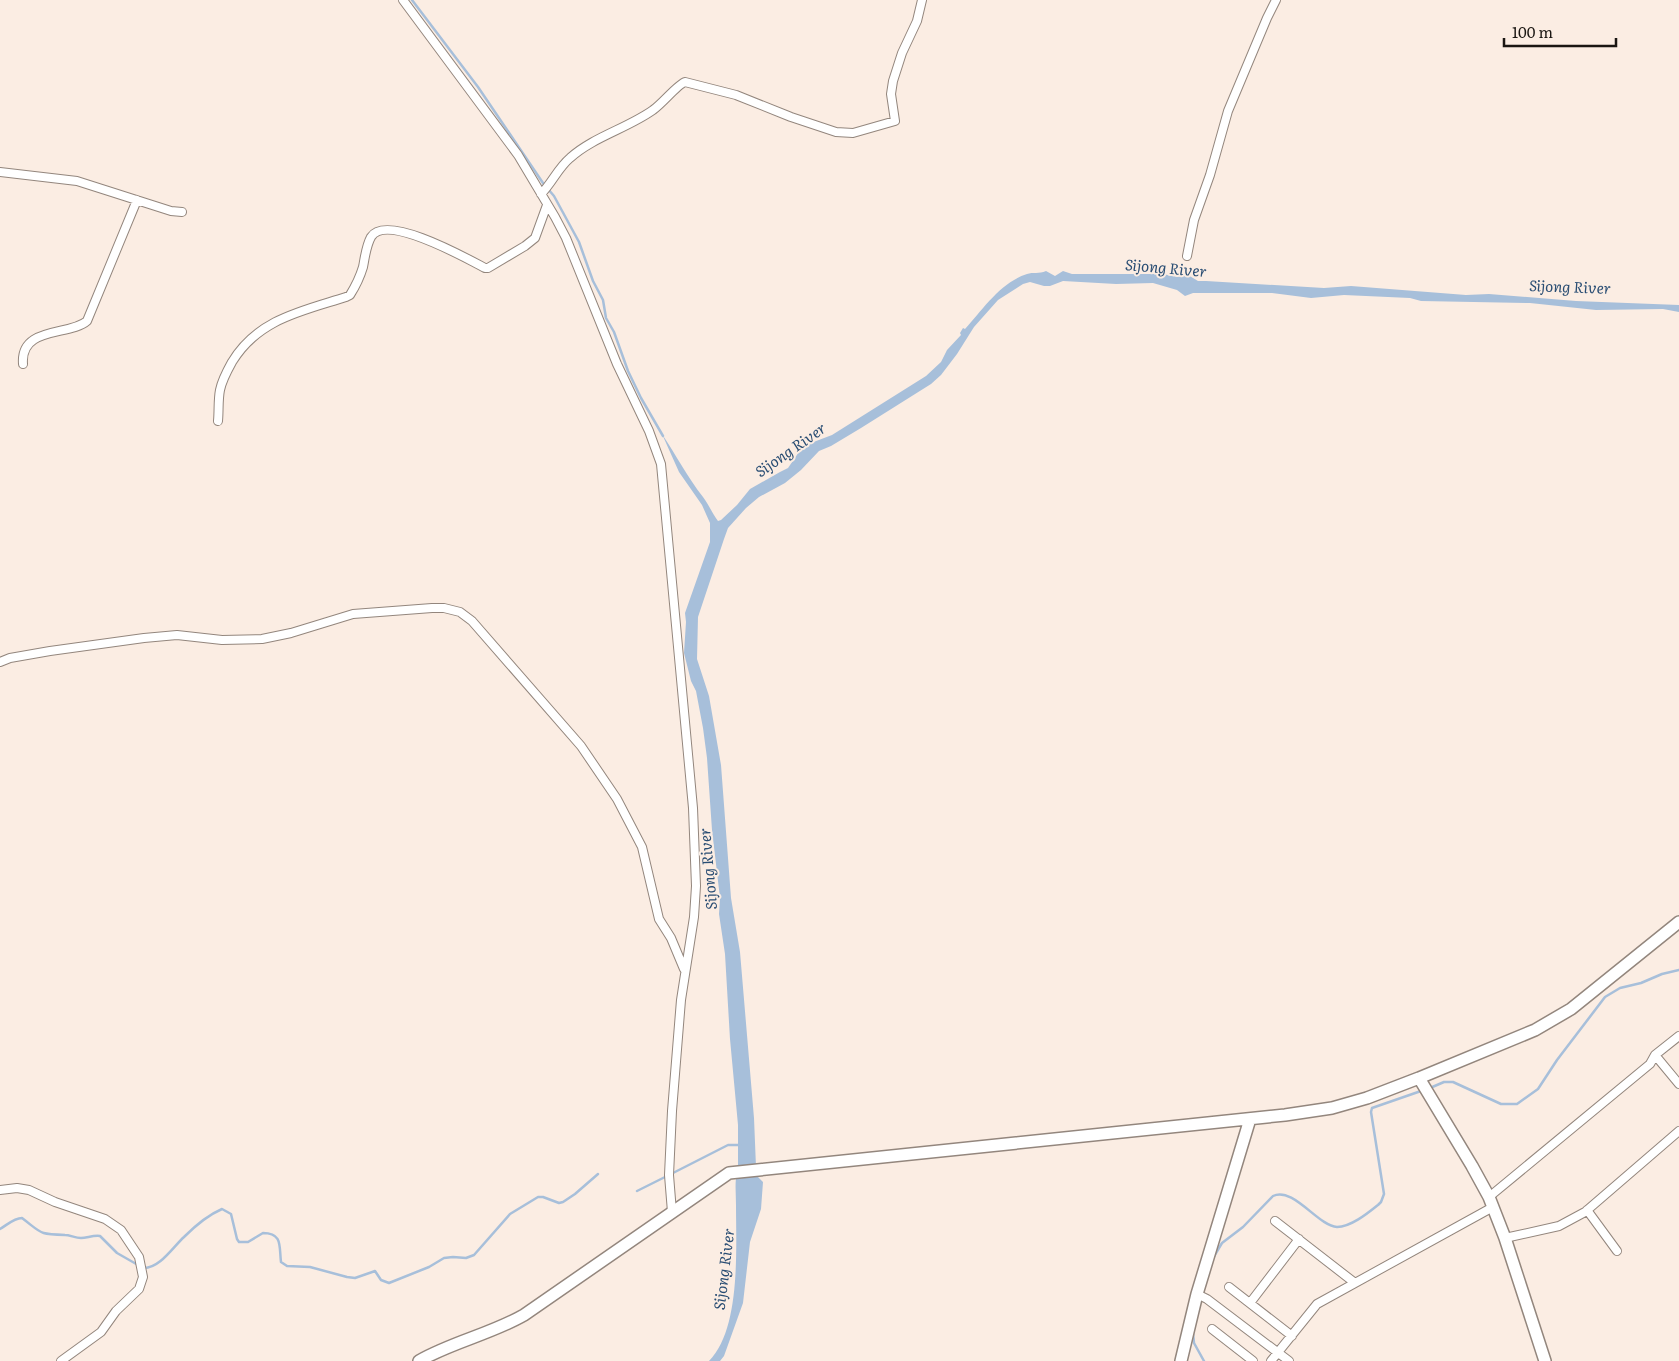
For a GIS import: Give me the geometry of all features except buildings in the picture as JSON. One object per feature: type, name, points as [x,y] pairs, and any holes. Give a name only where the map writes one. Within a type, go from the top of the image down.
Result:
[{"type":"main road","points":[[419,1361],[524,1315],[672,1212],[725,1176],[734,1172],[1250,1119],[1332,1108],[1367,1098],[1524,1035],[1559,1016],[1584,999],[1679,922]]},
{"type":"main road","points":[[1419,1078],[1472,1166],[1491,1202],[1505,1238],[1545,1361]]},
{"type":"main road","points":[[1181,1361],[1197,1294],[1250,1119]]},
{"type":"street","points":[[403,0],[513,149],[555,216],[661,464],[694,833],[695,901],[685,970],[672,1111],[669,1176],[672,1212]]},
{"type":"street","points":[[541,194],[570,158],[583,148],[653,110],[685,82],[736,95],[791,117],[836,132],[858,132],[895,121],[892,94],[893,82],[902,53],[917,21],[922,0]]},
{"type":"street","points":[[1187,256],[1194,220],[1210,175],[1228,111],[1276,0]]},
{"type":"street","points":[[0,172],[77,181],[171,211],[182,212]]},
{"type":"street","points":[[23,364],[22,358],[25,350],[36,338],[83,325],[87,321],[137,200]]},
{"type":"street","points":[[218,421],[220,390],[226,372],[239,350],[262,330],[282,318],[346,298],[350,295],[362,270],[372,237],[376,232],[386,230],[409,233],[488,268],[535,238],[547,205]]},
{"type":"street","points":[[0,662],[10,658],[50,651],[177,635],[222,640],[262,639],[291,633],[353,614],[432,608],[444,608],[460,612],[480,628],[562,722],[582,746],[608,785],[642,847],[659,919],[671,938],[685,970]]},
{"type":"street","points":[[1271,1361],[1317,1304],[1355,1284],[1491,1202],[1650,1064],[1655,1055],[1679,1036]]},
{"type":"street","points":[[1655,1055],[1679,1084]]},
{"type":"street","points":[[1505,1238],[1559,1226],[1587,1210],[1679,1131]]},
{"type":"street","points":[[0,1190],[23,1188],[55,1202],[105,1219],[121,1230],[139,1257],[143,1277],[139,1289],[96,1336],[61,1361]]},
{"type":"street","points":[[1587,1210],[1617,1251]]},
{"type":"street","points":[[1275,1221],[1355,1284]]},
{"type":"street","points":[[1250,1303],[1299,1240]]},
{"type":"street","points":[[1229,1287],[1292,1336]]},
{"type":"street","points":[[1197,1294],[1207,1299],[1289,1361]]},
{"type":"street","points":[[1212,1329],[1253,1361]]},
{"type":"water","points":[[1046,271],[1055,276],[1063,271],[1072,274],[1163,274],[1177,277],[1188,275],[1198,281],[1324,288],[1351,286],[1466,295],[1489,294],[1576,301],[1679,305],[1679,312],[1663,309],[1596,310],[1530,303],[1421,301],[1410,298],[1344,295],[1311,298],[1272,293],[1193,293],[1185,296],[1177,290],[1153,283],[1116,284],[1063,281],[1050,286],[1044,286],[1030,282],[1023,284],[998,300],[974,327],[941,375],[931,384],[831,446],[819,451],[785,483],[759,497],[746,508],[728,528],[698,617],[697,659],[709,696],[721,765],[731,898],[740,952],[754,1118],[756,1167],[738,1168],[738,1125],[707,758],[696,691],[691,681],[684,653],[685,613],[710,542],[710,523],[702,505],[679,472],[662,434],[718,521],[721,520],[750,489],[788,468],[803,446],[832,435],[926,376],[941,362],[947,350],[961,335],[960,333],[963,328],[965,329],[993,297],[1009,283],[1027,274]]},
{"type":"water","points":[[756,1175],[763,1182],[761,1209],[750,1242],[743,1303],[724,1356],[720,1361],[709,1361],[719,1347],[727,1329],[732,1309],[736,1265],[736,1178]]},
{"type":"waterway","points":[[412,0],[478,87],[545,186]]},
{"type":"waterway","points":[[548,189],[554,196],[579,242],[593,281],[603,300],[606,318],[614,332],[628,371],[663,436]]},
{"type":"waterway","points":[[1430,1088],[1444,1082],[1453,1082],[1501,1104],[1517,1104],[1538,1089],[1557,1060],[1605,997],[1620,988],[1679,970]]},
{"type":"waterway","points":[[1213,1258],[1222,1243],[1243,1227],[1273,1196],[1281,1194],[1289,1196],[1322,1220],[1337,1227],[1348,1225],[1378,1205],[1384,1194],[1371,1112],[1372,1108],[1421,1091]]},
{"type":"waterway","points":[[673,1173],[728,1145],[740,1145]]},
{"type":"waterway","points":[[144,1268],[161,1261],[197,1225],[222,1209],[231,1214],[239,1242],[248,1242],[263,1233],[274,1235],[279,1242],[281,1262],[287,1266],[310,1267],[355,1278],[375,1271],[381,1280],[389,1283],[429,1267],[444,1258],[466,1258],[474,1255],[510,1214],[538,1197],[559,1203],[563,1202],[598,1174]]},
{"type":"waterway","points":[[637,1191],[665,1177]]},
{"type":"waterway","points":[[0,1229],[13,1220],[22,1218],[45,1233],[77,1238],[100,1236],[117,1253],[138,1265]]},
{"type":"waterway","points":[[1193,1333],[1194,1343],[1204,1361]]},
{"type":"water label","name":"Sijong River","points":[[1166,267]]},
{"type":"water label","name":"Sijong River","points":[[1570,286]]},
{"type":"water label","name":"Sijong River","points":[[790,449]]},
{"type":"water label","name":"Sijong River","points":[[707,869]]},
{"type":"water label","name":"Sijong River","points":[[723,1269]]}]
